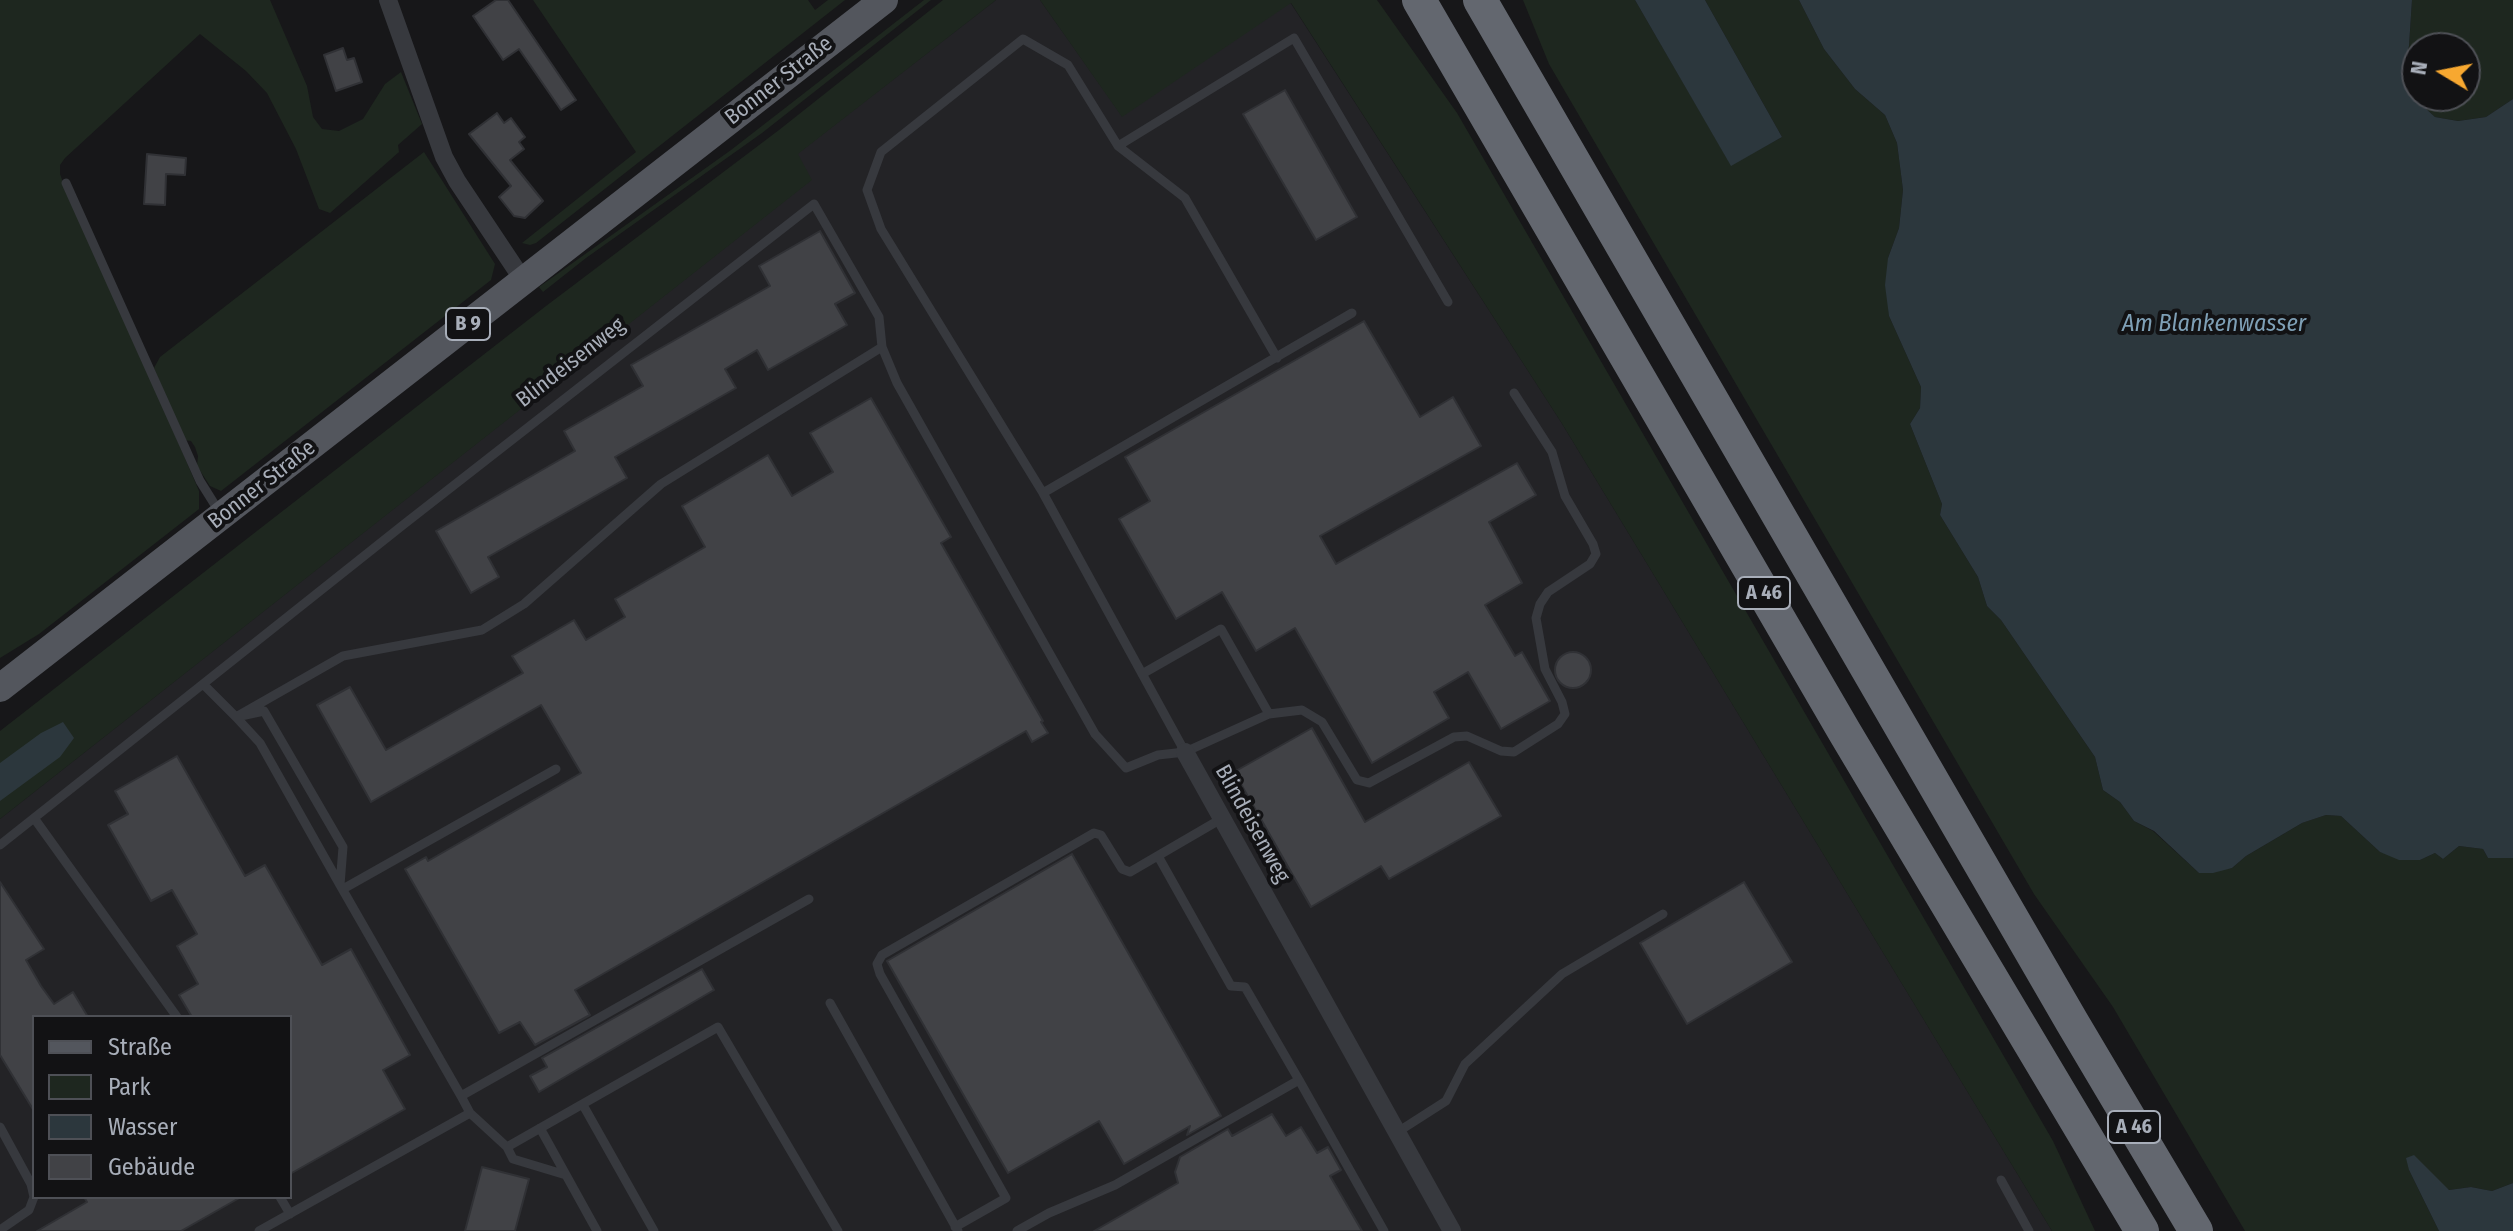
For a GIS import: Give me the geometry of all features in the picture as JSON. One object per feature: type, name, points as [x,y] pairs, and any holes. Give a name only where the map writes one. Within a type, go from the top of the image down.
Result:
[{"type":"highway","name":"A 46","points":[[1419,0],[1844,731],[2142,1231]]},
{"type":"highway","name":"A 46","points":[[1480,0],[2023,940],[2196,1231]]},
{"type":"main road","name":"Bonner Straße","points":[[0,688],[884,0]]},
{"type":"street","points":[[388,0],[444,157],[523,280]]},
{"type":"street","name":"Blindeisenweg","points":[[1185,752],[1452,1231]]},
{"type":"lane","points":[[1118,146],[1294,38],[1448,302]]},
{"type":"lane","points":[[1277,358],[1185,198],[1118,146],[1068,65],[1023,39],[881,152],[867,190],[881,229],[1043,493],[1185,752],[1269,714],[1302,710],[1322,722],[1357,780],[1369,783],[1454,737],[1467,736],[1501,751],[1514,752],[1558,724],[1565,714],[1545,669],[1536,618],[1548,592],[1590,564],[1596,554],[1565,496],[1552,452],[1514,393]]},
{"type":"lane","points":[[66,183],[200,481],[222,516]]},
{"type":"lane","name":"Blindeisenweg","points":[[203,684],[814,204],[879,317],[882,347],[897,383],[1095,734],[1126,768],[1158,755],[1185,752]]},
{"type":"lane","points":[[1043,493],[1352,313]]},
{"type":"lane","points":[[236,717],[343,656],[467,634],[497,622],[524,604],[661,484],[882,347]]},
{"type":"lane","points":[[1142,674],[1221,629],[1269,714]]},
{"type":"lane","points":[[0,845],[203,684],[260,743],[470,1113],[507,1147],[513,1159],[566,1175]]},
{"type":"lane","points":[[236,717],[264,711],[343,847],[342,887]]},
{"type":"lane","points":[[342,887],[556,769]]},
{"type":"lane","points":[[34,818],[176,1015]]},
{"type":"lane","points":[[830,1003],[956,1229],[1006,1198],[880,974],[877,964],[882,955],[1094,833],[1101,835],[1122,869],[1130,872],[1221,819]]},
{"type":"lane","points":[[1158,856],[1231,986],[1245,987],[1384,1231]]},
{"type":"lane","points":[[461,1096],[809,899]]},
{"type":"lane","points":[[1396,1133],[1446,1101],[1465,1064],[1562,974],[1663,914]]},
{"type":"lane","points":[[507,1147],[718,1027],[838,1231]]},
{"type":"lane","points":[[1017,1231],[1049,1213],[1115,1185],[1299,1080]]},
{"type":"lane","points":[[583,1105],[654,1231]]},
{"type":"lane","points":[[259,1231],[470,1113]]},
{"type":"lane","points":[[0,1127],[32,1188]]},
{"type":"lane","points":[[540,1128],[597,1231]]},
{"type":"lane","points":[[2001,1180],[2029,1231]]},
{"type":"lane","points":[[0,1230],[29,1210],[33,1199]]},
{"type":"lane","points":[[281,1199],[290,1214]]},
{"type":"shaded area","points":[[996,0],[1040,0],[1122,116],[1290,2],[1561,422],[2052,1231],[0,1231],[0,819],[811,180],[797,154]]},
{"type":"green space","points":[[0,0],[270,0],[307,86],[313,117],[322,129],[339,131],[363,119],[385,84],[401,72],[422,124],[398,145],[399,152],[330,213],[319,209],[296,149],[267,93],[246,71],[200,34],[65,158],[60,165],[64,185],[199,491],[199,509],[39,634],[0,658]]},
{"type":"green space","points":[[533,0],[808,0],[815,10],[828,0],[845,0],[530,245],[522,243],[636,152]]},
{"type":"green space","points":[[924,0],[931,0],[762,133],[543,292],[539,287],[731,150]]},
{"type":"green space","points":[[943,0],[996,0],[798,154],[812,180],[0,819],[0,731]]},
{"type":"green space","points":[[1040,0],[1377,0],[1457,113],[2053,1141],[2095,1231],[2052,1231],[1561,422],[1291,3],[1122,117]]},
{"type":"green space","points":[[1523,0],[1635,0],[1731,165],[1782,137],[1705,0],[1799,0],[1824,49],[1855,89],[1885,115],[1897,143],[1903,190],[1899,228],[1888,258],[1889,316],[1921,387],[1920,408],[1910,424],[1942,504],[1940,515],[1978,577],[1987,606],[2001,620],[2095,757],[2103,790],[2120,802],[2134,821],[2153,831],[2199,873],[2232,868],[2246,856],[2302,823],[2326,815],[2341,816],[2380,852],[2420,860],[2435,853],[2443,859],[2459,846],[2483,849],[2488,858],[2513,858],[2513,1183],[2492,1191],[2471,1187],[2449,1190],[2409,1170],[2439,1231],[2245,1231],[2113,1007],[2034,894],[1549,64]]},
{"type":"green space","points":[[2412,0],[2513,0],[2513,99],[2486,117],[2458,121],[2435,117],[2430,112],[2481,112],[2481,32],[2410,32]]},
{"type":"green space","points":[[424,152],[495,264],[491,280],[221,491],[210,486],[197,466],[195,447],[191,441],[184,440],[154,368],[160,357]]},
{"type":"water","points":[[1635,0],[1705,0],[1782,137],[1731,166]]},
{"type":"water","name":"Am Blankenwasser","points":[[1799,0],[2412,0],[2410,32],[2401,32],[2401,112],[2430,112],[2435,117],[2458,121],[2486,117],[2513,99],[2513,858],[2488,858],[2483,849],[2459,846],[2443,859],[2435,853],[2420,860],[2399,860],[2380,852],[2341,816],[2326,815],[2302,823],[2246,856],[2232,868],[2199,873],[2154,831],[2134,821],[2120,802],[2103,790],[2095,757],[2001,620],[1987,606],[1978,577],[1940,515],[1942,504],[1910,424],[1920,408],[1921,387],[1889,316],[1885,285],[1888,258],[1899,228],[1903,190],[1897,143],[1885,115],[1855,89],[1824,49]]},
{"type":"water","points":[[63,722],[74,738],[60,757],[0,801],[0,763],[41,733]]},
{"type":"water","points":[[2414,1155],[2449,1190],[2471,1187],[2492,1191],[2513,1183],[2513,1231],[2439,1231],[2409,1170],[2406,1158]]},
{"type":"building","points":[[496,0],[508,0],[576,100],[561,110],[519,49],[503,60],[473,16]]},
{"type":"building","points":[[343,48],[347,60],[354,58],[362,82],[336,91],[324,55]]},
{"type":"building","points":[[1285,90],[1357,217],[1316,240],[1243,114]]},
{"type":"building","points":[[497,113],[504,123],[511,118],[525,137],[519,142],[524,149],[510,160],[543,201],[525,218],[514,216],[499,197],[511,186],[469,134]]},
{"type":"building","points":[[147,154],[186,158],[185,175],[166,174],[165,205],[144,204]]},
{"type":"building","points":[[820,231],[855,293],[835,304],[847,325],[768,370],[757,350],[725,369],[736,388],[615,457],[627,478],[488,557],[499,577],[471,593],[436,531],[575,451],[564,431],[643,386],[631,365],[770,286],[759,266]]},
{"type":"building","points":[[1364,321],[1420,417],[1453,397],[1481,446],[1320,536],[1336,564],[1517,463],[1536,495],[1489,522],[1522,583],[1485,605],[1515,656],[1522,652],[1550,701],[1501,729],[1468,672],[1434,692],[1449,718],[1372,763],[1295,628],[1256,651],[1222,592],[1176,619],[1119,519],[1150,501],[1125,457]]},
{"type":"building","points":[[871,398],[951,537],[941,543],[1048,733],[1032,742],[1026,731],[575,990],[590,1015],[535,1045],[520,1022],[499,1033],[405,869],[426,857],[428,861],[581,773],[541,705],[371,802],[317,705],[350,687],[386,750],[523,673],[512,656],[574,620],[586,640],[625,617],[615,599],[705,547],[682,506],[768,455],[792,496],[833,472],[810,433]]},
{"type":"building","points":[[1573,652],[1586,657],[1591,670],[1586,683],[1573,688],[1560,683],[1555,670],[1560,657]]},
{"type":"building","points":[[1312,728],[1365,822],[1469,762],[1501,816],[1389,879],[1381,866],[1311,907],[1234,772]]},
{"type":"building","points":[[177,756],[245,876],[265,865],[322,965],[351,949],[410,1055],[383,1070],[405,1109],[292,1173],[292,1015],[191,1015],[179,995],[198,984],[177,946],[197,934],[172,890],[151,901],[108,825],[128,814],[115,791]]},
{"type":"building","points":[[1072,854],[1221,1116],[1187,1135],[1190,1126],[1124,1164],[1099,1121],[1008,1173],[887,961]]},
{"type":"building","points":[[0,882],[44,949],[26,960],[41,986],[54,1004],[73,992],[87,1015],[32,1015],[32,1108],[0,1055]]},
{"type":"building","points":[[1744,882],[1792,962],[1687,1024],[1640,943]]},
{"type":"building","points":[[702,969],[714,990],[539,1092],[530,1076],[547,1067],[542,1058]]},
{"type":"building","points":[[1272,1114],[1286,1136],[1301,1127],[1317,1153],[1328,1147],[1341,1170],[1330,1176],[1362,1231],[1094,1231],[1178,1183],[1175,1172],[1180,1157],[1228,1129],[1232,1136]]},
{"type":"building","points":[[482,1167],[529,1179],[515,1231],[465,1231]]},
{"type":"building","points":[[85,1199],[237,1199],[181,1231],[37,1231],[87,1202]]}]
